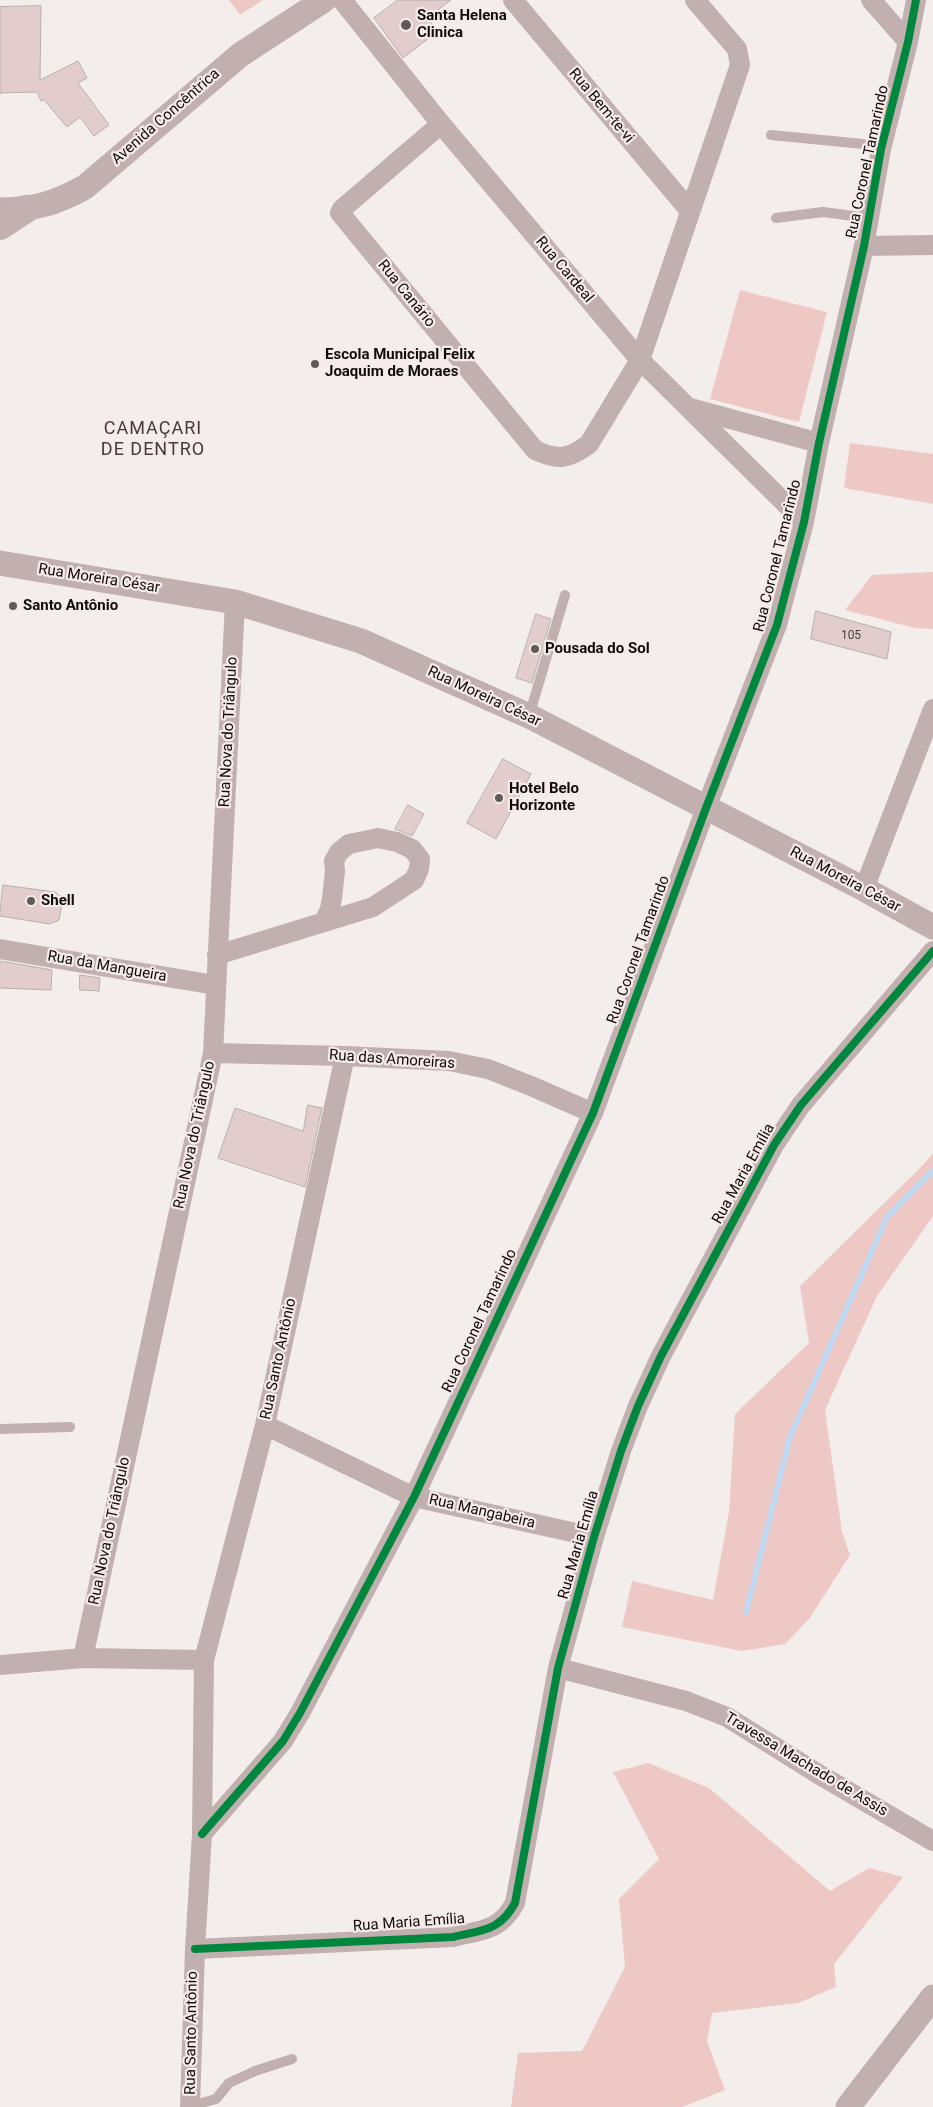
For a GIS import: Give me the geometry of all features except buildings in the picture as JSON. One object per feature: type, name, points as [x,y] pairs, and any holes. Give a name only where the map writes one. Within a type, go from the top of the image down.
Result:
[{"type":"main road","points":[[0,226],[13,209]]},
{"type":"street","name":"Avenida Concêntrica","points":[[13,209],[50,204],[66,198],[85,187],[240,54],[324,0]]},
{"type":"street","name":"Rua Cardeal","points":[[342,0],[441,124],[640,360],[804,522]]},
{"type":"street","name":"Rua Bem-te-vi","points":[[513,0],[690,211]]},
{"type":"street","points":[[640,360],[740,65],[737,49],[695,0]]},
{"type":"street","points":[[871,0],[908,42]]},
{"type":"street","name":"Rua Coronel Tamarindo","points":[[202,1834],[283,1740],[300,1713],[414,1497],[593,1113],[706,808],[777,625],[804,522],[819,443],[864,246],[881,149],[908,42],[916,0]]},
{"type":"street","name":"Rua Canário","points":[[441,124],[342,209],[340,213],[535,450],[547,456],[564,458],[576,453],[589,444],[640,360]]},
{"type":"street","points":[[864,246],[933,245]]},
{"type":"street","points":[[688,408],[819,443]]},
{"type":"street","name":"Rua Moreira César","points":[[0,563],[236,602],[361,641],[529,716],[864,889],[933,927]]},
{"type":"street","name":"Rua Nova do Triângulo","points":[[83,1658],[213,1053],[236,602]]},
{"type":"street","points":[[864,889],[933,709]]},
{"type":"street","points":[[217,956],[373,907],[414,880],[419,869],[420,859],[412,848],[397,842],[378,838],[349,844],[339,852],[334,860],[335,871],[330,909],[324,922]]},
{"type":"street","name":"Rua da Mangueira","points":[[0,949],[215,985]]},
{"type":"street","name":"Rua Maria Emília","points":[[194,1949],[453,1937],[501,1923],[508,1916],[515,1903],[558,1668],[594,1537],[621,1451],[638,1406],[661,1356],[774,1144],[801,1106],[933,951]]},
{"type":"street","name":"Rua das Amoreiras","points":[[213,1053],[345,1056],[449,1062],[488,1070],[532,1086],[593,1113]]},
{"type":"street","name":"Rua Santo Antônio","points":[[190,2106],[194,1949],[202,1834],[204,1660],[265,1425],[345,1056]]},
{"type":"street","name":"Rua Mangabeira","points":[[265,1425],[414,1497],[594,1537]]},
{"type":"street","points":[[0,1664],[83,1658],[204,1660]]},
{"type":"street","name":"Travessa Machado de Assis","points":[[558,1668],[686,1701],[727,1717],[820,1775],[933,1841]]},
{"type":"street","points":[[848,2107],[933,1997]]},
{"type":"lane","points":[[770,135],[863,144],[881,149]]},
{"type":"lane","points":[[776,218],[823,212],[869,218]]},
{"type":"lane","points":[[529,716],[565,595]]},
{"type":"lane","points":[[0,1429],[70,1427]]},
{"type":"lane","points":[[190,2106],[216,2099],[229,2083],[254,2071],[292,2060]]},
{"type":"shaded area","points":[[229,0],[263,0],[240,15]]},
{"type":"shaded area","points":[[740,290],[827,312],[799,422],[710,399]]},
{"type":"shaded area","points":[[850,443],[933,454],[933,504],[844,488]]},
{"type":"shaded area","points":[[933,572],[933,629],[915,628],[845,610],[872,575]]},
{"type":"shaded area","points":[[933,1153],[933,1216],[877,1296],[825,1410],[842,1532],[850,1555],[809,1619],[785,1644],[742,1651],[622,1627],[632,1581],[713,1600],[729,1512],[735,1414],[809,1343],[800,1286]]},
{"type":"shaded area","points":[[648,1763],[709,1788],[830,1891],[869,1868],[903,1877],[834,1964],[836,1987],[798,2003],[712,2013],[707,2041],[725,2090],[682,2107],[511,2107],[518,2053],[582,2051],[625,1967],[619,1899],[659,1859],[613,1772]]},
{"type":"waterway","points":[[746,1612],[790,1437],[887,1217],[933,1170]]},
{"type":"cycle path","points":[[202,1834],[283,1741],[300,1713],[414,1497],[593,1113],[706,808],[777,625],[804,522],[819,443],[864,246],[881,149],[908,42],[916,0]]},
{"type":"cycle path","points":[[195,1949],[453,1937],[489,1928],[503,1919],[509,1912],[515,1903],[558,1668],[594,1537],[621,1451],[638,1406],[661,1356],[774,1145],[801,1105],[933,951]]},
{"type":"place","name":"Santa Helena Clinica","points":[[406,25]]},
{"type":"place","name":"Escola Municipal Felix Joaquim de Moraes","points":[[315,364]]},
{"type":"place","name":"Santo Antônio","points":[[13,606]]},
{"type":"place","name":"Pousada do Sol","points":[[535,649]]},
{"type":"place","name":"Hotel Belo Horizonte","points":[[499,798]]},
{"type":"place","name":"Shell","points":[[31,901]]},
{"type":"district","name":"CAMAÇARI DE DENTRO","points":[[153,439]]}]
